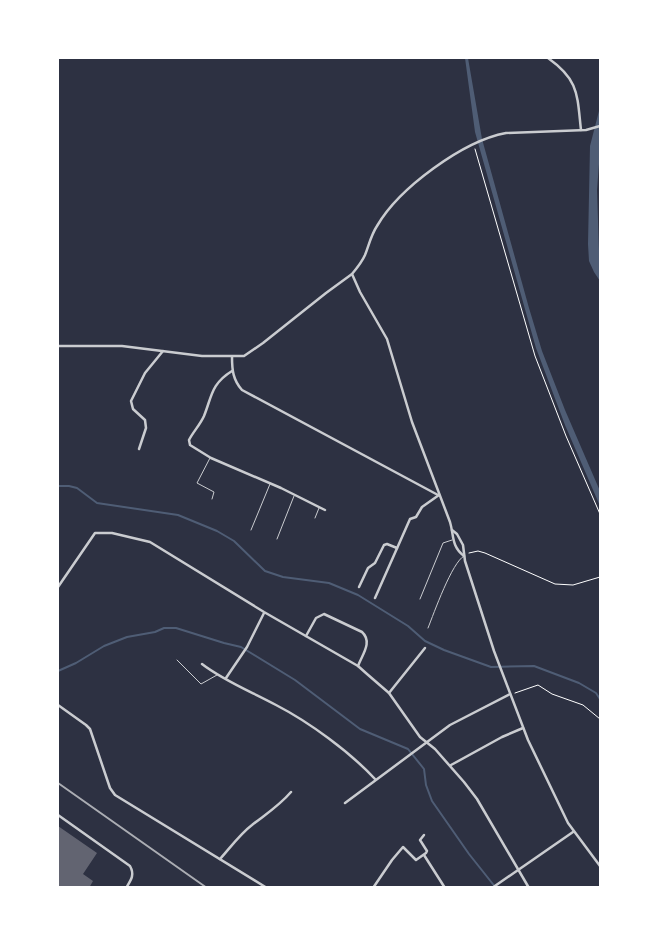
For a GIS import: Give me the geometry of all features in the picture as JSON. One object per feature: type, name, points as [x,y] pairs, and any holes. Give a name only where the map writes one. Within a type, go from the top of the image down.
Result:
[{"type":"street","points":[[548,58],[559,66],[573,81],[578,98],[581,130]]},
{"type":"street","points":[[58,346],[122,346],[202,356],[244,356],[352,274],[364,257],[372,234],[386,212],[436,167],[474,143],[514,132],[581,130],[600,126]]},
{"type":"street","points":[[352,274],[360,292],[387,338],[412,422],[452,530],[452,540],[458,552],[464,556]]},
{"type":"street","points":[[139,449],[146,428],[145,420],[133,409],[131,401],[145,373],[163,351]]},
{"type":"street","points":[[232,356],[232,371],[239,386],[246,392],[439,495]]},
{"type":"street","points":[[232,371],[224,375],[214,386],[203,418],[188,441],[194,448],[211,458],[271,483],[325,510]]},
{"type":"street","points":[[375,598],[410,519],[416,517],[422,507],[439,495]]},
{"type":"street","points":[[452,530],[460,538],[498,663],[512,694],[523,728],[542,771],[573,832],[600,866]]},
{"type":"street","points":[[58,587],[94,533],[130,536],[150,542],[264,612],[358,666],[389,693],[420,737],[451,765],[477,799],[529,888]]},
{"type":"street","points":[[359,587],[368,568],[375,563],[384,545],[388,544],[397,548]]},
{"type":"street","points":[[226,678],[243,654],[264,612]]},
{"type":"street","points":[[306,636],[316,618],[324,614],[362,632],[366,637],[367,644],[358,666]]},
{"type":"street","points":[[389,693],[425,648]]},
{"type":"street","points":[[202,664],[306,723],[349,755],[375,779]]},
{"type":"street","points":[[345,803],[375,779],[460,719],[512,694]]},
{"type":"street","points":[[58,706],[90,729],[110,788],[115,796],[267,888]]},
{"type":"street","points":[[451,765],[523,728]]},
{"type":"street","points":[[220,859],[252,825],[272,812],[291,792]]},
{"type":"street","points":[[58,815],[130,866],[133,871],[132,878],[126,888]]},
{"type":"street","points":[[492,888],[573,832]]},
{"type":"street","points":[[373,888],[404,847],[416,860],[424,855],[426,851],[420,840],[424,835]]},
{"type":"street","points":[[424,855],[445,888]]},
{"type":"lane","points":[[211,458],[198,483],[214,492],[212,499]]},
{"type":"lane","points":[[251,530],[271,483]]},
{"type":"lane","points":[[277,539],[295,495]]},
{"type":"lane","points":[[315,518],[319,507]]},
{"type":"lane","points":[[420,599],[443,543],[452,540]]},
{"type":"lane","points":[[428,628],[458,558],[464,556]]},
{"type":"lane","points":[[177,660],[201,684],[218,674]]},
{"type":"path","points":[[474,143],[538,365],[600,514]]},
{"type":"path","points":[[464,556],[472,552],[485,553],[555,584],[573,585],[600,577]]},
{"type":"path","points":[[512,694],[538,685],[552,694],[584,705],[600,720]]},
{"type":"water","points":[[465,58],[468,58],[482,139],[529,308],[542,351],[600,491],[600,506],[565,425],[536,348],[475,132]]},
{"type":"water","points":[[600,107],[600,151],[597,190],[600,281],[589,261],[588,244],[590,146]]},
{"type":"building","points":[[58,826],[97,853],[83,874],[93,881],[89,888],[58,888]]},
{"type":"waterway","points":[[58,486],[77,488],[97,503],[178,515],[217,531],[234,541],[265,571],[283,577],[329,583],[358,595],[408,626],[425,641],[444,650],[491,667],[534,666],[579,683],[596,693],[600,699]]},
{"type":"waterway","points":[[58,671],[76,663],[104,646],[127,637],[155,632],[164,628],[176,628],[241,647],[295,680],[360,729],[408,749],[424,769],[426,785],[432,801],[469,854],[496,888]]},
{"type":"railway","points":[[58,783],[207,888]]}]
